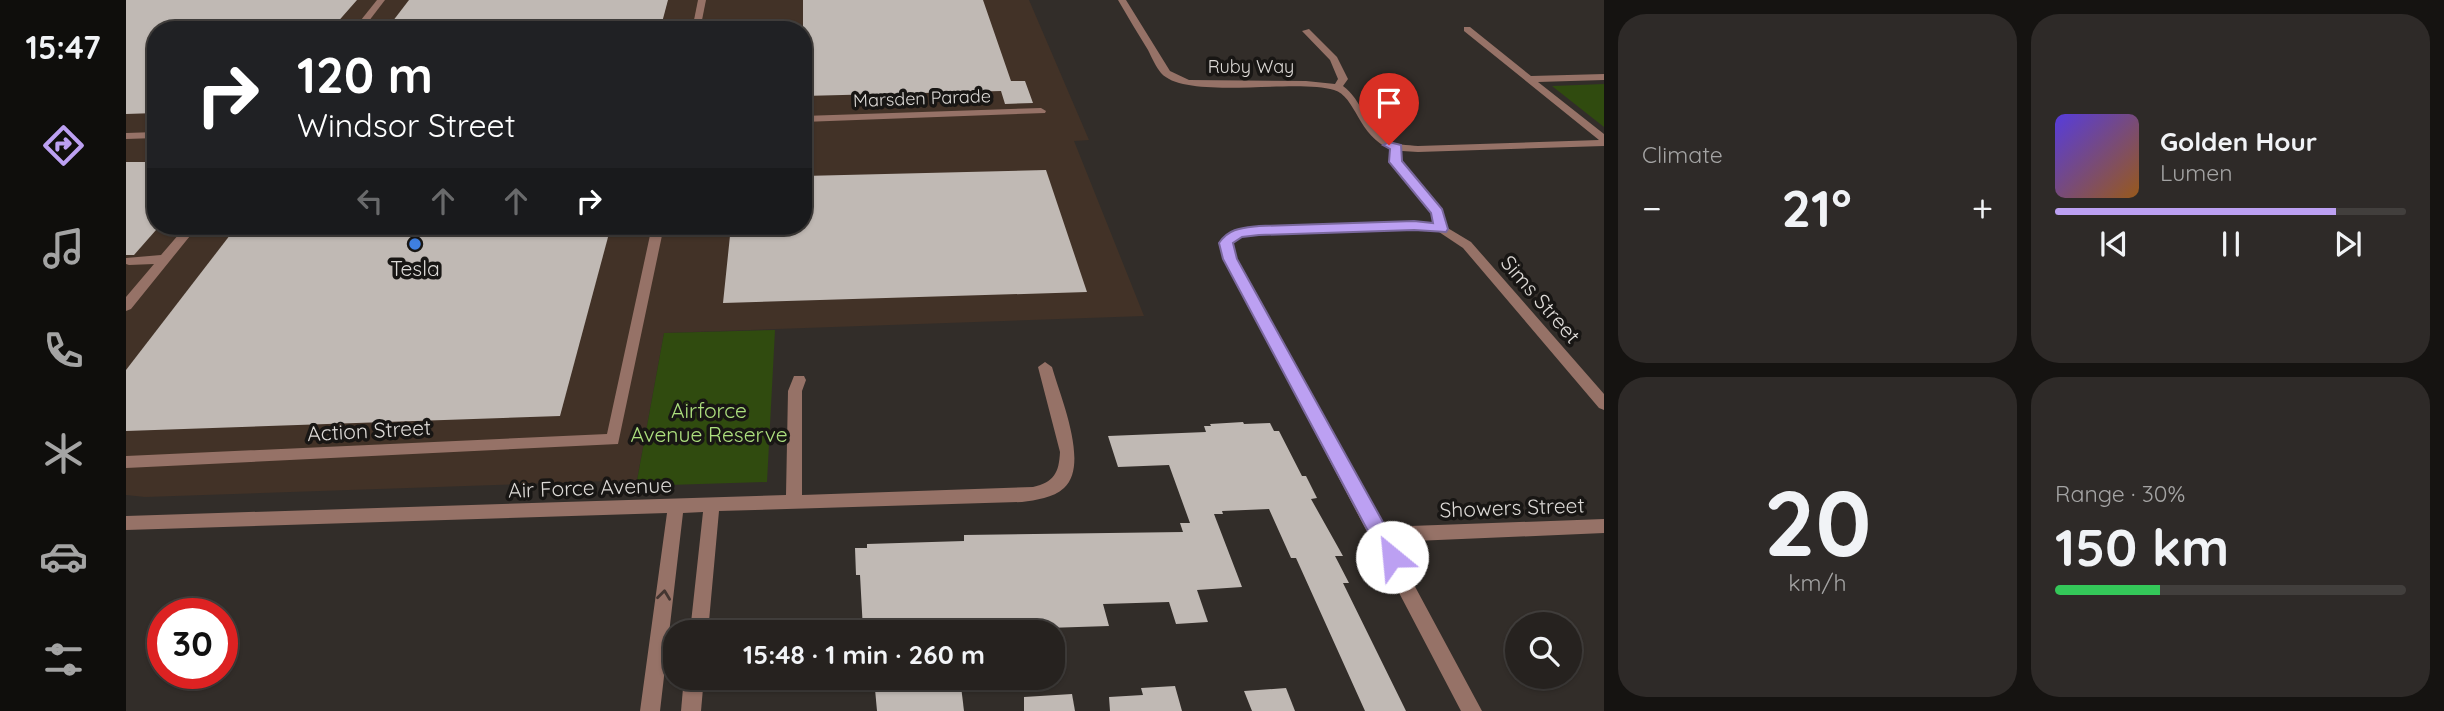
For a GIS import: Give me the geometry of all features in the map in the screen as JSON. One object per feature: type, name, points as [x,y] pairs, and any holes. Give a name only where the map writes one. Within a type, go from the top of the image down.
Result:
[{"type":"street","points":[[364,21],[381,0]]},
{"type":"street","points":[[698,21],[702,0]]},
{"type":"street","name":"Ruby Way","points":[[1122,0],[1167,73],[1179,82],[1306,83],[1338,87]]},
{"type":"street","points":[[1467,29],[1604,141]]},
{"type":"street","points":[[1306,31],[1340,69],[1343,79],[1338,87],[1349,95],[1375,135],[1396,147],[1418,149],[1604,141]]},
{"type":"street","points":[[1530,79],[1604,77]]},
{"type":"street","name":"Marsden Parade","points":[[812,118],[1041,111]]},
{"type":"street","points":[[126,136],[147,135]]},
{"type":"street","points":[[1396,147],[1395,162],[1437,212],[1441,229],[1414,225],[1240,233],[1226,243],[1230,259],[1472,711]]},
{"type":"street","name":"Sims Street","points":[[1441,229],[1460,238],[1467,245],[1604,404]]},
{"type":"street","points":[[126,306],[185,235]]},
{"type":"street","name":"Action Street","points":[[126,462],[613,440],[656,235]]},
{"type":"street","points":[[129,261],[165,259]]},
{"type":"street","name":"Air Force Avenue","points":[[126,523],[1022,495],[1055,488],[1066,472],[1068,452],[1045,367]]},
{"type":"street","points":[[794,501],[795,391],[799,380]]},
{"type":"street","points":[[700,620],[712,504]]},
{"type":"street","points":[[650,711],[676,505]]},
{"type":"street","name":"Showers Street","points":[[1380,535],[1604,526]]},
{"type":"street","points":[[691,711],[693,690]]},
{"type":"shaded area","points":[[126,0],[1029,0],[1089,140],[1074,141],[1144,316],[664,333],[637,480],[145,497],[126,495]]},
{"type":"green space","points":[[1604,84],[1604,127],[1552,86]]},
{"type":"green space","name":"Airforce Avenue Reserve","points":[[775,330],[767,482],[636,486],[664,333]]},
{"type":"building","points":[[126,0],[357,0],[339,21],[147,21],[147,113],[126,114]]},
{"type":"building","points":[[409,0],[668,0],[662,21],[393,21]]},
{"type":"building","points":[[803,0],[983,0],[1011,81],[1025,81],[1033,103],[1005,104],[1001,91],[812,96],[812,21],[803,21]]},
{"type":"building","points":[[126,162],[147,162],[147,235],[152,235],[134,255],[126,255]]},
{"type":"building","points":[[1046,170],[1087,292],[723,303],[730,235],[812,235],[812,176]]},
{"type":"building","points":[[230,235],[609,235],[560,416],[126,431],[126,370]]},
{"type":"building","points":[[1270,423],[1274,431],[1279,431],[1302,476],[1306,476],[1317,498],[1311,499],[1343,556],[1335,556],[1349,583],[1343,583],[1406,711],[1365,711],[1296,558],[1291,558],[1269,509],[1222,511],[1223,514],[1214,514],[1242,587],[1197,590],[1208,622],[1176,624],[1169,602],[1103,604],[1109,626],[1065,627],[1065,620],[862,620],[860,575],[856,575],[855,548],[867,548],[867,544],[964,541],[964,535],[1183,532],[1180,523],[1190,523],[1169,465],[1118,467],[1108,436],[1206,432],[1204,426],[1211,426],[1210,424]]},
{"type":"building","points":[[1175,686],[1182,711],[1110,711],[1109,697],[1143,695],[1141,688]]},
{"type":"building","points":[[1286,688],[1295,711],[1252,711],[1244,691]]},
{"type":"building","points":[[875,690],[961,690],[964,711],[877,711]]},
{"type":"building","points":[[1072,694],[1075,711],[1024,711],[1024,697]]},
{"type":"place","name":"Tesla","points":[[415,244]]},
{"type":"route","points":[[1389,145],[1396,147],[1395,162],[1437,212],[1441,229],[1414,225],[1259,231],[1231,237],[1226,243],[1226,250],[1392,557]]}]
